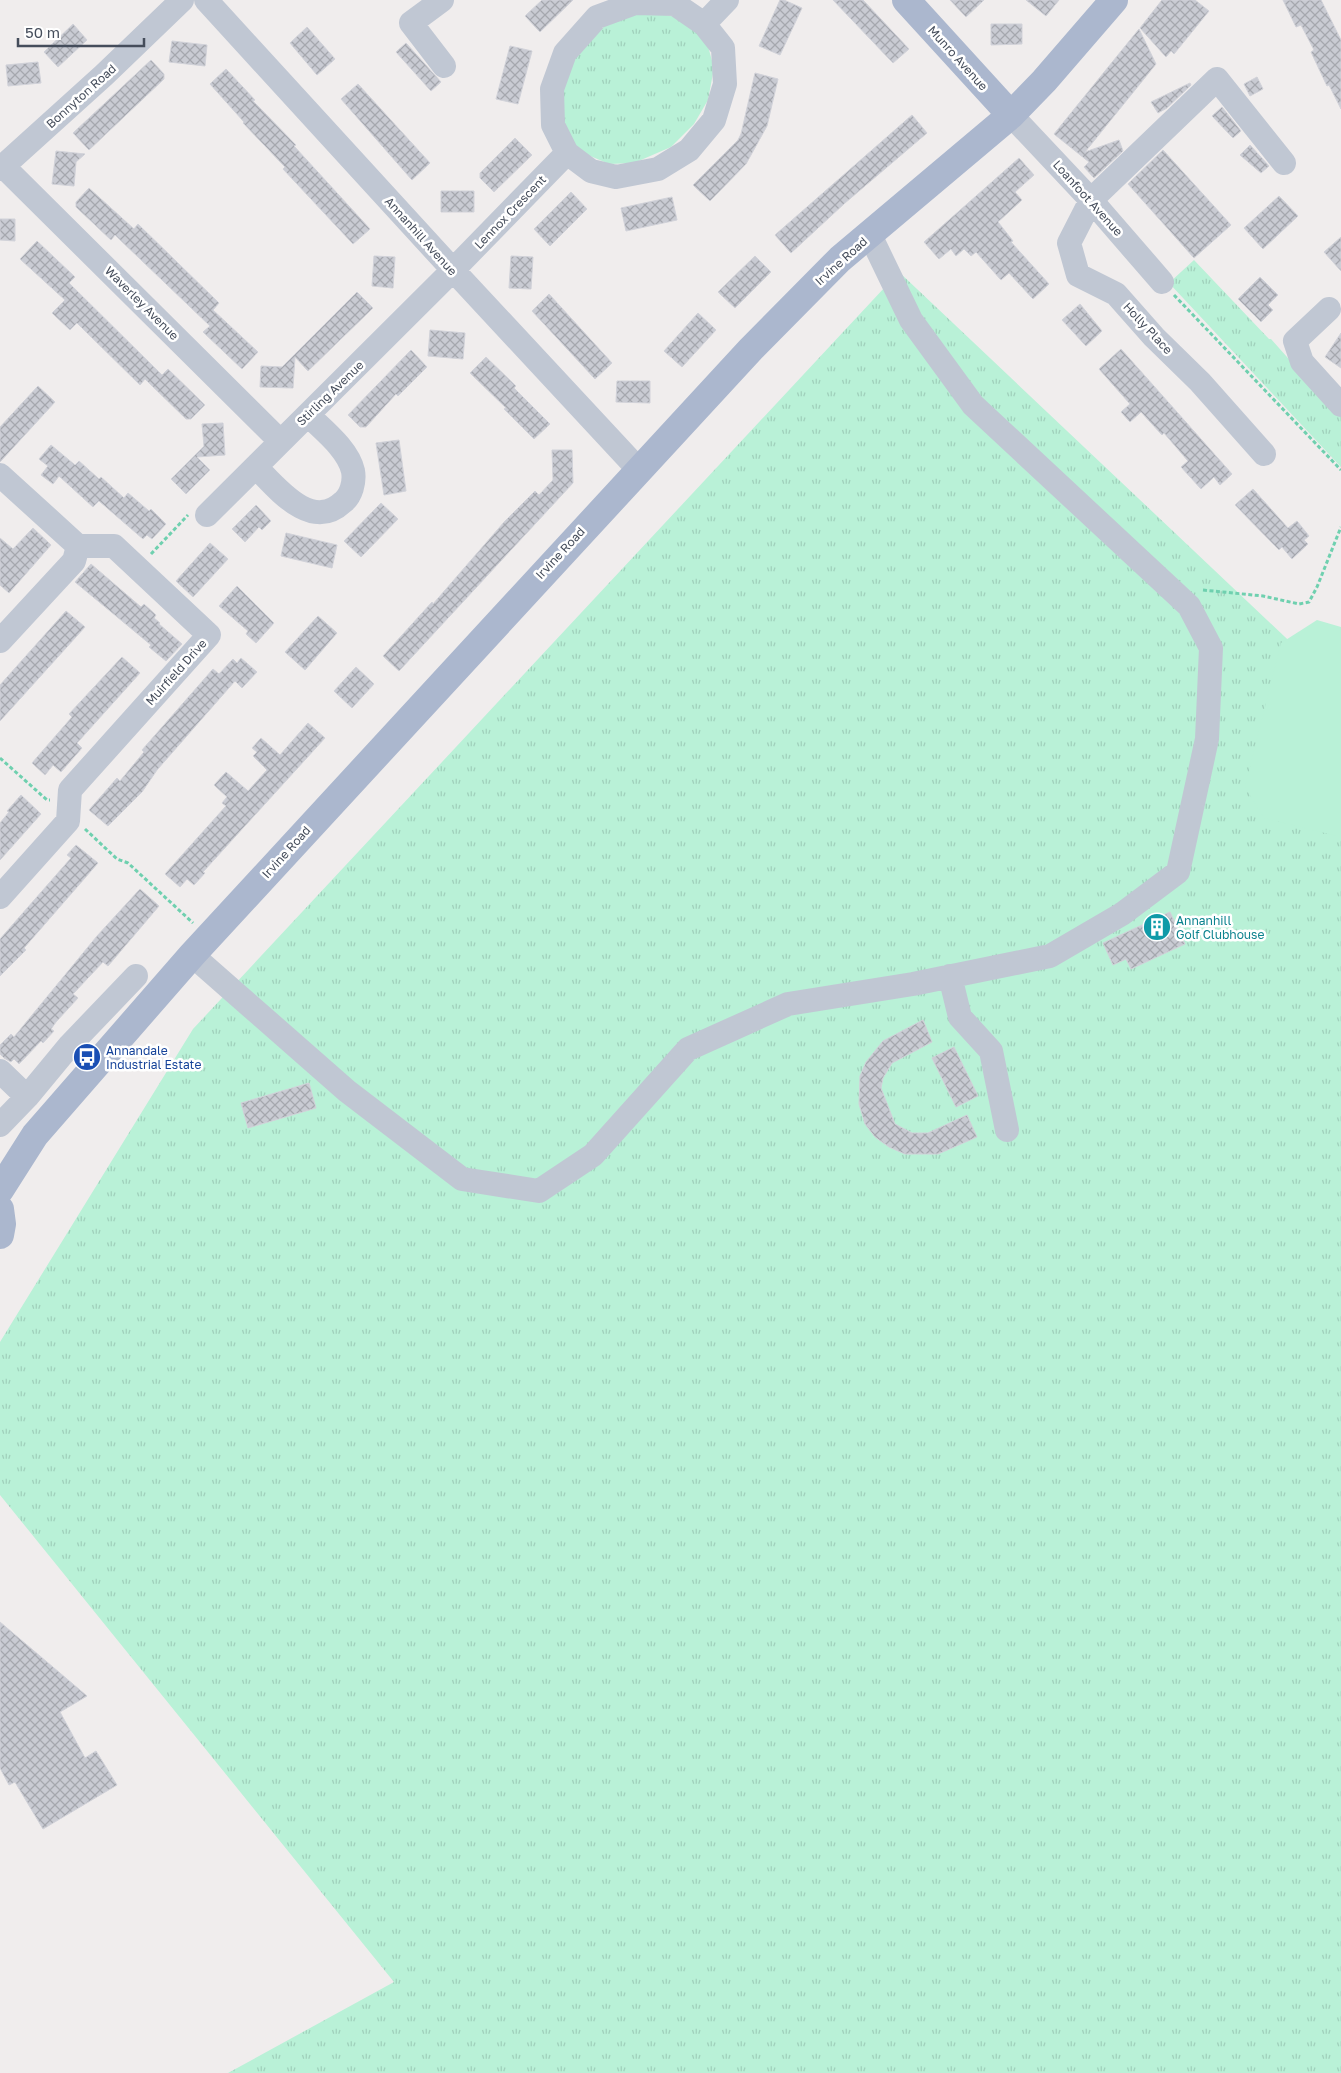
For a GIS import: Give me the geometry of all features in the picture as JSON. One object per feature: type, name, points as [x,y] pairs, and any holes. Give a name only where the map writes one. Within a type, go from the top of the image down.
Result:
[{"type":"main road","name":"Munro Avenue","points":[[906,0],[1011,115]]},
{"type":"main road","name":"Irvine Road","points":[[35,1135],[200,946],[751,348],[840,259],[1011,115],[1044,82],[1114,0]]},
{"type":"main road","points":[[0,1159],[35,1135]]},
{"type":"main road","points":[[0,1190],[35,1135]]},
{"type":"main road","points":[[0,1209],[2,1224],[0,1235]]},
{"type":"street","name":"Bonnyton Road","points":[[1,168],[104,75],[182,0]]},
{"type":"street","name":"Annanhill Avenue","points":[[206,0],[638,469]]},
{"type":"street","points":[[442,0],[410,23],[444,66]]},
{"type":"street","points":[[704,24],[727,0]]},
{"type":"street","points":[[635,3],[675,4],[704,24],[723,48],[725,84],[714,120],[689,150],[658,169],[616,177],[591,171],[567,153],[553,125],[552,89],[565,53],[597,17],[635,3]]},
{"type":"street","name":"Holly Place","points":[[1264,454],[1200,382],[1154,337],[1116,294],[1078,275],[1068,243],[1091,200],[1217,79],[1284,163]]},
{"type":"street","name":"Loanfoot Avenue","points":[[1011,115],[1091,200],[1162,282]]},
{"type":"street","name":"Lennox Crescent","points":[[453,270],[567,153]]},
{"type":"street","name":"Waverley Avenue","points":[[1,168],[280,441]]},
{"type":"street","points":[[200,946],[347,1091],[462,1179],[539,1191],[593,1154],[688,1050],[788,1004],[950,976],[1050,956],[1122,914],[1178,872],[1207,739],[1211,648],[1189,606],[973,405],[911,320],[870,235]]},
{"type":"street","name":"Stirling Avenue","points":[[207,515],[453,270]]},
{"type":"street","points":[[1330,309],[1295,342],[1302,362],[1341,405]]},
{"type":"street","points":[[256,467],[290,501],[310,511],[326,512],[338,507],[349,497],[353,472],[345,453],[308,415]]},
{"type":"street","points":[[0,475],[78,546],[74,562],[0,641]]},
{"type":"street","name":"Muirfield Drive","points":[[0,897],[68,811],[70,790],[209,635],[114,546],[78,546]]},
{"type":"street","points":[[0,1125],[27,1097],[70,1045],[136,976]]},
{"type":"street","points":[[950,976],[960,1017],[991,1051],[1007,1130]]},
{"type":"street","points":[[0,1071],[27,1097]]},
{"type":"path","points":[[1162,282],[1341,470]]},
{"type":"path","points":[[138,568],[195,508],[207,515]]},
{"type":"path","points":[[1170,588],[1263,596],[1299,604],[1309,602],[1317,588],[1341,527]]},
{"type":"path","points":[[0,758],[47,800],[68,811],[80,825],[117,859],[128,863],[200,946]]},
{"type":"green space","points":[[645,11],[681,18],[706,39],[714,68],[708,100],[694,124],[671,147],[634,163],[609,164],[581,152],[565,136],[559,93],[567,66],[586,40],[613,20]]},
{"type":"green space","points":[[1194,260],[1341,414],[1341,467],[1169,283]]},
{"type":"green space","points":[[899,272],[1341,690],[1341,2073],[228,2073],[394,1982],[0,1495],[0,1342],[193,1029]]},
{"type":"green space","points":[[1317,620],[1341,627],[1341,837],[1264,818],[1245,787],[1281,643]]},
{"type":"building","points":[[542,0],[573,0],[540,32],[525,16]]},
{"type":"building","points":[[780,0],[802,8],[780,55],[759,46]]},
{"type":"building","points":[[833,0],[863,0],[909,49],[893,63]]},
{"type":"building","points":[[950,0],[984,0],[966,17]]},
{"type":"building","points":[[1026,0],[1059,0],[1046,16]]},
{"type":"building","points":[[1162,0],[1195,0],[1209,11],[1174,54],[1171,51],[1166,57],[1140,28]]},
{"type":"building","points":[[1283,0],[1321,0],[1341,40],[1341,109],[1329,85],[1327,86],[1311,52],[1314,50],[1301,25],[1296,27]]},
{"type":"building","points":[[73,24],[87,40],[58,67],[44,52]]},
{"type":"building","points":[[991,24],[1022,24],[1022,44],[991,45]]},
{"type":"building","points":[[307,27],[335,59],[317,75],[290,43]]},
{"type":"building","points":[[1139,29],[1156,64],[1085,152],[1119,140],[1123,151],[1094,178],[1084,167],[1089,162],[1054,134]]},
{"type":"building","points":[[172,41],[207,45],[205,66],[169,62]]},
{"type":"building","points":[[406,43],[441,82],[431,91],[396,52]]},
{"type":"building","points":[[510,46],[532,51],[518,104],[496,99]]},
{"type":"building","points":[[151,60],[164,74],[164,79],[89,150],[73,133]]},
{"type":"building","points":[[38,62],[41,83],[8,86],[6,65]]},
{"type":"building","points":[[226,69],[370,229],[353,244],[283,169],[285,167],[243,123],[210,84]]},
{"type":"building","points":[[755,73],[778,79],[767,126],[746,164],[710,201],[693,185],[738,140]]},
{"type":"building","points":[[1257,77],[1263,89],[1250,96],[1244,84]]},
{"type":"building","points":[[1190,83],[1191,85],[1167,108],[1158,113],[1151,102]]},
{"type":"building","points":[[358,84],[430,163],[412,180],[341,99]]},
{"type":"building","points":[[1222,107],[1241,131],[1233,138],[1212,116]]},
{"type":"building","points":[[912,115],[927,133],[845,203],[791,253],[775,235]]},
{"type":"building","points":[[515,138],[532,155],[494,192],[480,178],[480,173]]},
{"type":"building","points":[[1250,145],[1269,166],[1261,173],[1240,155]]},
{"type":"building","points":[[1163,150],[1231,225],[1194,258],[1128,184]]},
{"type":"building","points":[[56,151],[85,154],[76,162],[74,186],[52,184]]},
{"type":"building","points":[[1019,158],[1034,175],[1015,192],[1022,200],[998,222],[1013,241],[1011,242],[1049,284],[1033,299],[1009,273],[1001,280],[976,252],[971,256],[964,249],[956,256],[951,249],[939,259],[924,242]]},
{"type":"building","points":[[89,188],[134,229],[138,224],[219,303],[213,310],[258,352],[242,369],[203,332],[210,326],[115,235],[111,240],[76,207],[76,202]]},
{"type":"building","points":[[441,191],[474,191],[474,212],[441,212]]},
{"type":"building","points":[[571,192],[587,209],[550,246],[534,229]]},
{"type":"building","points":[[1279,196],[1298,216],[1263,249],[1244,228]]},
{"type":"building","points":[[672,197],[677,220],[626,231],[621,208]]},
{"type":"building","points":[[0,219],[15,219],[15,241],[0,240]]},
{"type":"building","points":[[1341,237],[1341,271],[1324,252]]},
{"type":"building","points":[[37,241],[75,277],[69,283],[162,375],[168,369],[205,405],[191,419],[186,419],[145,379],[140,385],[77,323],[70,330],[52,313],[65,300],[20,259]]},
{"type":"building","points":[[374,256],[395,257],[393,288],[372,286]]},
{"type":"building","points":[[511,256],[533,257],[531,289],[509,288]]},
{"type":"building","points":[[755,256],[771,272],[735,308],[718,292]]},
{"type":"building","points":[[1260,277],[1278,295],[1268,305],[1273,310],[1261,322],[1238,299]]},
{"type":"building","points":[[357,292],[373,308],[308,371],[295,357],[293,388],[260,387],[261,366],[282,367]]},
{"type":"building","points":[[549,294],[612,363],[595,379],[532,311]]},
{"type":"building","points":[[1080,304],[1102,331],[1086,346],[1062,320]]},
{"type":"building","points":[[698,313],[716,330],[682,367],[664,351]]},
{"type":"building","points":[[430,330],[465,333],[463,359],[428,356]]},
{"type":"building","points":[[1341,333],[1341,368],[1325,357]]},
{"type":"building","points":[[1121,349],[1232,474],[1220,485],[1214,477],[1201,489],[1181,467],[1188,461],[1164,433],[1162,435],[1141,412],[1130,422],[1121,412],[1130,404],[1099,369]]},
{"type":"building","points":[[411,350],[427,367],[398,396],[396,394],[366,427],[360,427],[348,415]]},
{"type":"building","points":[[486,357],[516,386],[514,388],[550,424],[534,439],[470,373]]},
{"type":"building","points":[[617,381],[650,381],[650,403],[616,402]]},
{"type":"building","points":[[38,386],[55,402],[0,462],[0,427]]},
{"type":"building","points":[[223,423],[225,455],[197,457],[210,470],[186,494],[171,479],[204,446],[202,424]]},
{"type":"building","points":[[399,440],[406,491],[384,495],[376,443]]},
{"type":"building","points":[[51,445],[75,465],[79,461],[99,479],[101,477],[124,498],[128,493],[149,511],[151,509],[166,524],[152,539],[147,535],[143,539],[99,501],[93,507],[59,476],[53,484],[41,475],[48,466],[39,459]]},
{"type":"building","points":[[552,450],[572,450],[573,483],[399,671],[383,656],[432,602],[433,604],[505,521],[535,491],[539,495],[553,480]]},
{"type":"building","points":[[1253,489],[1288,528],[1297,521],[1309,536],[1304,540],[1308,544],[1292,559],[1282,547],[1279,550],[1235,505]]},
{"type":"building","points":[[381,503],[398,519],[361,557],[344,541]]},
{"type":"building","points":[[256,505],[271,521],[262,530],[259,527],[245,542],[232,529]]},
{"type":"building","points":[[33,528],[51,545],[9,593],[0,585],[0,538],[13,549]]},
{"type":"building","points":[[286,533],[337,545],[332,568],[281,556]]},
{"type":"building","points":[[210,543],[228,559],[193,597],[176,581]]},
{"type":"building","points":[[91,564],[141,607],[144,604],[156,615],[154,618],[159,624],[182,644],[166,661],[149,647],[151,645],[75,582]]},
{"type":"building","points":[[237,586],[274,623],[256,643],[246,634],[248,631],[219,606]]},
{"type":"building","points":[[66,611],[85,627],[0,721],[0,685]]},
{"type":"building","points":[[318,616],[337,633],[305,670],[285,652]]},
{"type":"building","points":[[122,657],[140,673],[77,743],[82,748],[61,772],[53,765],[45,775],[32,763],[72,717],[69,714]]},
{"type":"building","points":[[241,658],[257,672],[242,688],[235,681],[157,770],[142,792],[108,826],[89,810],[117,778],[120,781],[144,752],[142,750],[213,669],[219,674],[233,659],[237,663]]},
{"type":"building","points":[[356,667],[374,684],[352,708],[334,691]]},
{"type":"building","points":[[308,723],[325,738],[203,872],[205,873],[194,885],[187,879],[180,887],[165,874],[226,806],[222,803],[227,797],[214,785],[226,772],[248,791],[267,770],[253,756],[257,752],[252,748],[261,738],[280,755]]},
{"type":"building","points":[[21,795],[41,814],[0,860],[0,823],[9,812],[7,811]]},
{"type":"building","points":[[76,845],[98,863],[24,948],[26,950],[0,976],[0,939],[71,858],[67,855]]},
{"type":"building","points":[[140,889],[159,906],[108,966],[103,962],[73,994],[78,998],[56,1022],[51,1029],[54,1031],[43,1043],[41,1041],[19,1064],[14,1059],[11,1062],[4,1058],[0,1054],[0,1045],[11,1034],[14,1037],[97,936]]},
{"type":"building","name":"Annanhill Golf Clubhouse","points":[[1170,912],[1185,944],[1131,969],[1126,959],[1113,965],[1103,943]]},
{"type":"building","points":[[923,1020],[932,1042],[892,1063],[883,1078],[881,1088],[895,1124],[912,1133],[928,1133],[967,1115],[977,1137],[938,1154],[905,1154],[889,1147],[875,1137],[865,1124],[859,1104],[860,1076],[866,1062],[883,1041]]},
{"type":"building","points":[[954,1047],[978,1096],[956,1107],[932,1058]]},
{"type":"building","points":[[309,1083],[316,1108],[248,1128],[241,1103]]},
{"type":"building","points":[[0,1622],[87,1696],[60,1712],[85,1758],[96,1751],[117,1785],[43,1829],[15,1782],[9,1785],[0,1768]]},
{"type":"place","name":"Annanhill Golf Clubhouse","points":[[1157,927]]},
{"type":"place","name":"Annandale Industrial Estate","points":[[87,1057]]}]
